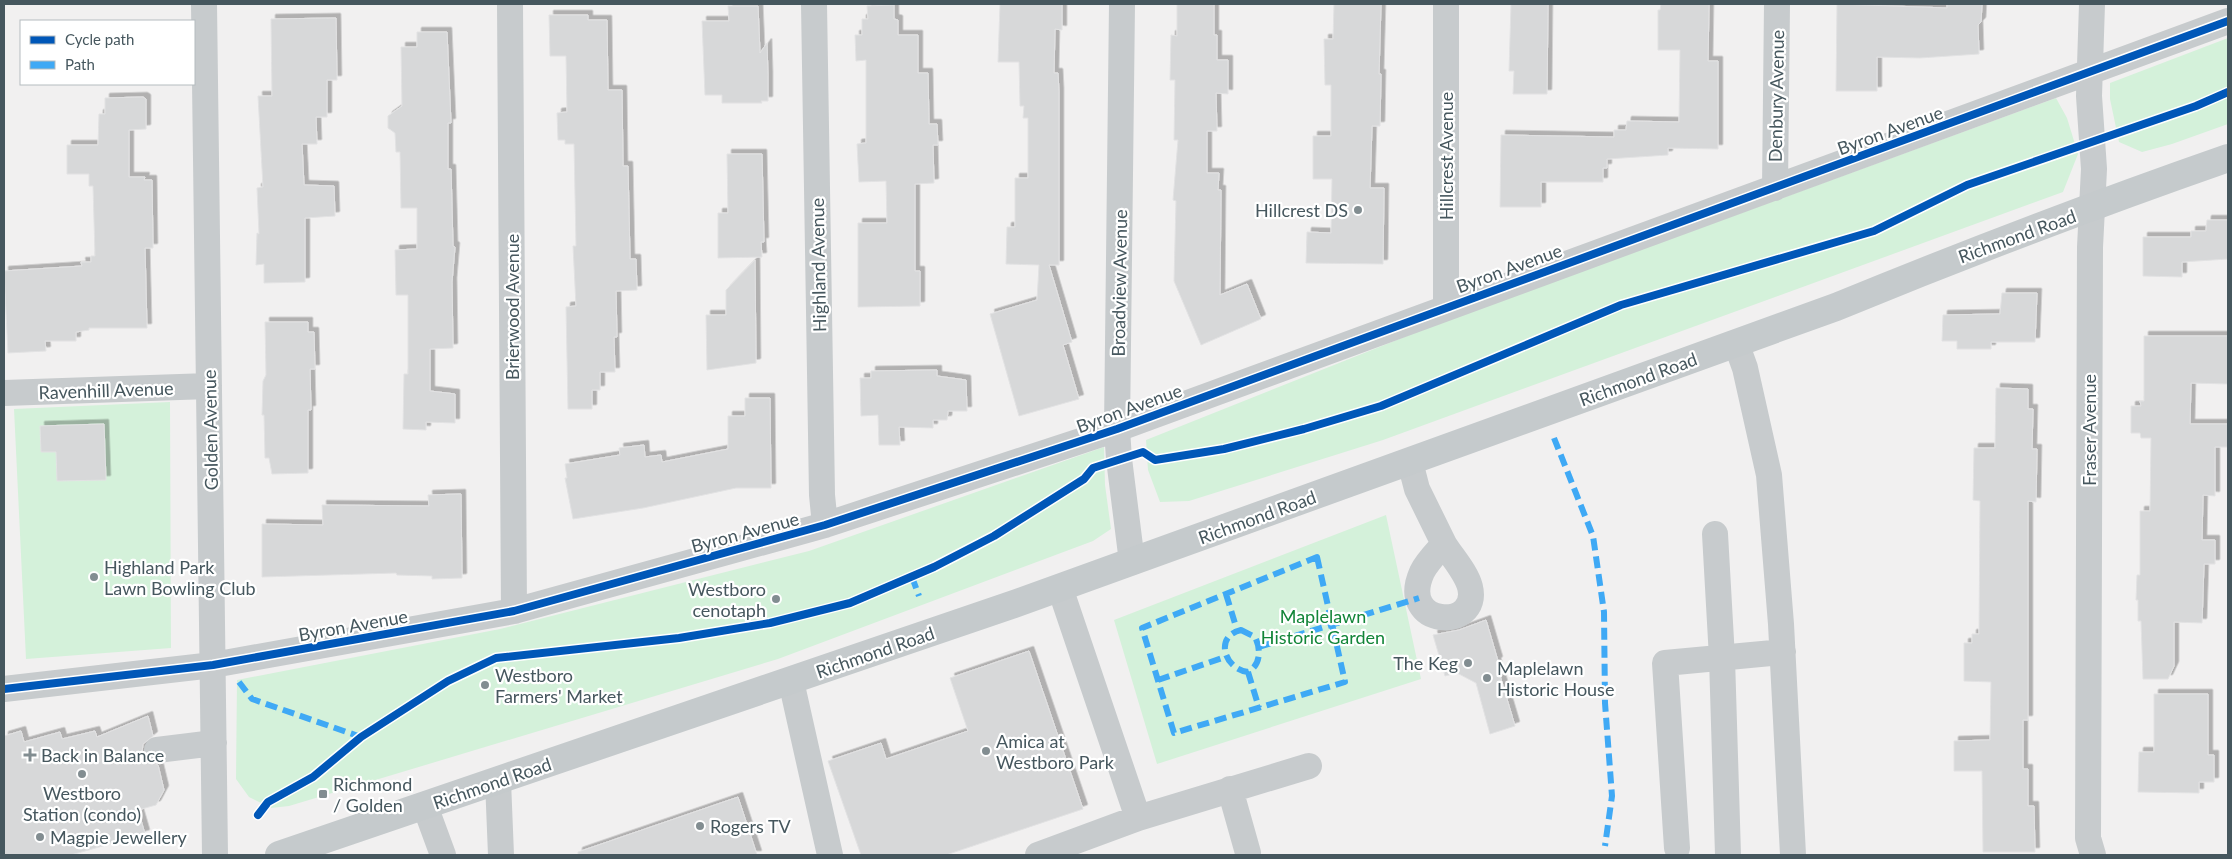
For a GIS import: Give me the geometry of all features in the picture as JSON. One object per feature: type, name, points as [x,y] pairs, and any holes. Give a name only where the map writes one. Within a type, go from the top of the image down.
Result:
[{"type":"main road","name":"Richmond Road","points":[[278,855],[1060,588],[1736,343],[2228,158]]},
{"type":"street","name":"Golden Avenue","points":[[204,4],[215,855]]},
{"type":"street","name":"Brierwood Avenue","points":[[510,4],[514,611]]},
{"type":"street","name":"Highland Avenue","points":[[814,4],[822,495],[825,525]]},
{"type":"street","name":"Broadview Avenue","points":[[1122,4],[1117,429],[1132,562]]},
{"type":"street","name":"Hillcrest Avenue","points":[[1446,4],[1446,308]]},
{"type":"street","name":"Denbury Avenue","points":[[1775,188],[1777,4]]},
{"type":"street","name":"Fraser Avenue","points":[[2092,4],[2089,96],[2094,159],[2091,208],[2088,838],[2093,855]]},
{"type":"street","name":"Byron Avenue","points":[[4,689],[213,665],[514,611],[825,525],[1117,429],[2228,21]]},
{"type":"street","points":[[1736,343],[1745,368],[1769,475],[1783,652],[1793,855]]},
{"type":"street","name":"Ravenhill Avenue","points":[[4,393],[209,386]]},
{"type":"street","points":[[1410,462],[1418,489],[1444,544]]},
{"type":"street","points":[[1715,534],[1722,658],[1728,855]]},
{"type":"street","points":[[1060,588],[1138,818]]},
{"type":"street","points":[[1677,848],[1665,663],[1783,652]]},
{"type":"street","points":[[791,681],[830,855]]},
{"type":"street","points":[[157,750],[214,743]]},
{"type":"street","points":[[1038,855],[1138,818],[1309,766]]},
{"type":"street","points":[[498,781],[500,855]]},
{"type":"street","points":[[1230,789],[1248,853]]},
{"type":"street","points":[[425,806],[443,855]]},
{"type":"green space","points":[[2228,38],[2228,124],[2172,144],[2142,152],[2119,142],[2110,99],[2110,83]]},
{"type":"green space","points":[[2056,98],[2067,118],[2078,154],[2063,192],[1383,440],[1189,501],[1160,502],[1148,470],[1146,440],[1437,324]]},
{"type":"green space","points":[[170,402],[171,648],[26,659],[14,409]]},
{"type":"green space","points":[[1104,447],[1105,485],[1111,529],[1093,541],[778,659],[289,806],[271,808],[249,797],[236,779],[237,680],[500,629],[809,551]]},
{"type":"green space","name":"Maplelawn Historic Garden","points":[[1386,515],[1421,679],[1157,764],[1114,620]]},
{"type":"building","points":[[1000,4],[1062,4],[1062,30],[1055,29],[1054,73],[1058,73],[1059,92],[1059,265],[1049,265],[1072,342],[1063,345],[1079,399],[1019,416],[990,314],[1037,300],[1039,265],[1006,264],[1007,227],[1015,227],[1015,178],[1028,178],[1028,118],[1023,118],[1024,106],[1020,106],[1019,62],[998,62]]},
{"type":"building","points":[[1177,4],[1214,4],[1214,35],[1217,35],[1217,60],[1228,60],[1228,94],[1216,93],[1217,131],[1207,131],[1207,173],[1219,173],[1218,190],[1221,190],[1220,295],[1247,284],[1261,319],[1201,345],[1174,281],[1176,201],[1173,200],[1178,140],[1174,140],[1175,80],[1170,80],[1171,35],[1177,36]]},
{"type":"building","points":[[1334,4],[1381,4],[1380,126],[1372,126],[1370,188],[1384,188],[1383,264],[1306,263],[1307,232],[1331,233],[1332,179],[1313,179],[1313,136],[1331,136],[1331,85],[1325,85],[1324,39],[1333,39]]},
{"type":"building","points":[[1511,4],[1548,4],[1547,94],[1513,94],[1514,71],[1509,71]]},
{"type":"building","points":[[1661,4],[1709,4],[1708,61],[1718,61],[1718,149],[1668,148],[1668,155],[1607,159],[1607,168],[1603,168],[1603,182],[1541,182],[1541,207],[1500,207],[1501,135],[1614,137],[1614,130],[1626,130],[1627,121],[1679,122],[1680,50],[1658,50],[1658,10],[1660,10]]},
{"type":"building","points":[[1837,4],[1947,8],[1947,4],[1982,4],[1981,22],[1978,25],[1979,54],[1920,58],[1877,57],[1877,91],[1836,91]]},
{"type":"building","points":[[894,5],[894,19],[898,20],[898,35],[918,35],[918,73],[928,73],[929,124],[937,124],[938,145],[933,145],[934,183],[915,184],[915,271],[920,271],[920,306],[858,307],[858,223],[887,223],[886,181],[859,182],[857,144],[866,143],[866,60],[856,61],[855,35],[862,35],[862,19],[868,19],[867,6]]},
{"type":"building","points":[[728,6],[758,6],[760,53],[767,43],[768,101],[761,101],[762,103],[722,103],[722,95],[705,95],[702,21],[729,21]]},
{"type":"building","points":[[549,15],[588,15],[588,20],[607,20],[608,90],[622,90],[623,166],[628,166],[630,259],[636,259],[637,290],[616,291],[617,337],[614,337],[615,372],[600,372],[600,390],[592,390],[592,409],[568,409],[566,307],[576,306],[573,246],[576,246],[574,144],[565,144],[565,140],[558,140],[557,113],[567,112],[566,56],[550,56]]},
{"type":"building","points":[[336,18],[337,80],[327,80],[327,117],[316,117],[317,144],[302,144],[304,185],[334,186],[335,216],[305,218],[305,282],[264,283],[264,264],[256,265],[257,233],[259,234],[257,188],[263,187],[258,96],[272,96],[271,19]]},
{"type":"building","points":[[417,32],[447,32],[451,123],[448,123],[448,169],[451,169],[453,246],[455,247],[452,282],[453,348],[430,349],[430,391],[455,394],[455,423],[426,422],[426,430],[403,429],[404,374],[408,374],[408,295],[396,295],[395,250],[417,249],[417,208],[401,208],[400,152],[396,152],[395,133],[388,128],[388,116],[402,106],[401,47],[417,47]]},
{"type":"building","points":[[143,97],[146,99],[146,129],[129,130],[129,177],[145,177],[144,180],[152,180],[153,248],[145,248],[147,328],[89,328],[89,330],[76,332],[76,341],[45,341],[46,351],[8,353],[4,271],[82,266],[81,262],[91,262],[91,256],[95,256],[93,186],[89,186],[89,174],[67,174],[67,145],[98,145],[99,114],[105,114],[105,98]]},
{"type":"building","points":[[727,154],[762,154],[764,242],[761,242],[762,257],[718,258],[718,213],[728,213]]},
{"type":"building","points":[[2207,220],[2228,220],[2228,259],[2182,262],[2182,277],[2143,276],[2143,237],[2191,237],[2191,231],[2206,231]]},
{"type":"building","points":[[755,260],[756,363],[707,370],[706,315],[726,315],[726,290]]},
{"type":"building","points":[[2002,293],[2037,293],[2035,342],[1991,342],[1991,349],[1957,349],[1957,341],[1942,341],[1943,315],[2000,314]]},
{"type":"building","points":[[265,322],[308,322],[308,332],[314,332],[315,369],[310,369],[311,410],[308,410],[308,473],[272,474],[269,458],[265,458],[264,415],[262,415],[263,381],[266,375]]},
{"type":"building","points":[[2144,336],[2228,336],[2228,384],[2191,383],[2190,424],[2228,424],[2228,447],[2215,447],[2215,496],[2203,495],[2202,540],[2215,540],[2215,564],[2204,564],[2202,623],[2174,622],[2174,666],[2168,679],[2143,679],[2141,621],[2138,621],[2138,600],[2136,600],[2137,575],[2140,575],[2140,511],[2150,511],[2151,438],[2141,438],[2140,433],[2131,433],[2131,406],[2141,406],[2140,401],[2144,401]]},
{"type":"building","points":[[937,370],[937,376],[966,380],[967,411],[948,411],[947,420],[933,420],[933,428],[899,427],[900,445],[879,445],[878,415],[861,416],[860,378],[871,378],[871,371]]},
{"type":"building","points":[[1996,388],[2028,389],[2028,409],[2033,409],[2032,449],[2037,449],[2036,502],[2028,501],[2028,720],[2023,720],[2023,769],[2028,769],[2028,806],[2034,806],[2035,852],[1983,852],[1982,771],[1954,771],[1954,741],[1990,740],[1991,682],[1964,681],[1964,643],[1972,643],[1972,634],[1979,634],[1980,501],[1973,500],[1974,448],[1995,448]]},
{"type":"building","points":[[745,398],[770,398],[771,488],[736,488],[643,508],[573,519],[565,478],[567,478],[565,464],[620,455],[619,448],[644,445],[645,457],[661,455],[662,462],[728,449],[728,416],[745,416]]},
{"type":"building","points":[[104,424],[106,480],[57,481],[56,452],[41,452],[40,426]]},
{"type":"building","points":[[461,494],[462,578],[432,579],[432,576],[397,575],[396,573],[262,577],[262,524],[323,525],[322,505],[429,506],[428,495]]},
{"type":"building","name":"Maplelawn Historic House","points":[[1486,620],[1515,726],[1490,734],[1476,683],[1457,673],[1445,676],[1433,635],[1459,630]]},
{"type":"building","name":"Amica at Westboro Park","points":[[1029,651],[1083,809],[946,855],[861,855],[828,761],[881,743],[886,759],[968,731],[950,678]]},
{"type":"building","points":[[2154,694],[2208,694],[2208,755],[2214,755],[2214,782],[2199,782],[2199,793],[2138,792],[2139,752],[2154,752]]},
{"type":"building","name":"Westboro Station (condo)","points":[[148,716],[153,736],[143,744],[142,752],[145,759],[158,765],[164,790],[156,805],[138,810],[145,834],[71,855],[4,855],[4,736],[21,731],[24,742],[60,732],[62,739],[95,731],[97,737]]},
{"type":"building","name":"Rogers TV","points":[[738,797],[757,855],[578,855],[578,852]]},
{"type":"marked path","points":[[1554,438],[1593,536],[1604,612],[1605,703],[1612,796],[1605,846]]},
{"type":"marked path","points":[[1317,557],[1345,682],[1174,733],[1142,628],[1317,557]]},
{"type":"marked path","points":[[912,577],[919,596]]},
{"type":"marked path","points":[[1226,594],[1237,630]]},
{"type":"marked path","points":[[1259,647],[1419,598]]},
{"type":"marked path","points":[[1241,630],[1255,637],[1259,652],[1258,661],[1248,672],[1240,670],[1233,665],[1225,652],[1227,639],[1233,633],[1241,630]]},
{"type":"marked path","points":[[1158,680],[1225,657]]},
{"type":"marked path","points":[[1248,672],[1259,708]]},
{"type":"marked path","points":[[239,682],[252,699],[361,737]]},
{"type":"cycle path","points":[[4,689],[213,665],[514,611],[825,525],[1117,429],[2228,21]]},
{"type":"cycle path","points":[[258,815],[268,802],[313,777],[361,737],[448,681],[496,658],[679,638],[770,623],[850,603],[934,567],[994,536],[1084,479],[1093,468],[1143,452],[1155,460],[1224,449],[1304,429],[1381,406],[1621,305],[1874,231],[1967,185],[2196,106],[2228,92]]},
{"type":"place","name":"Hillcrest DS","points":[[1358,210]]},
{"type":"place","name":"Highland Park Lawn Bowling Club","points":[[94,577]]},
{"type":"place","name":"Westboro cenotaph","points":[[776,599]]},
{"type":"place","name":"The Keg","points":[[1468,663]]},
{"type":"place","name":"Maplelawn Historic House","points":[[1487,678]]},
{"type":"place","name":"Westboro Farmers' Market","points":[[485,685]]},
{"type":"place","name":"Amica at Westboro Park","points":[[986,751]]},
{"type":"place","name":"Back in Balance","points":[[30,755]]},
{"type":"place","name":"Westboro Station (condo)","points":[[82,774]]},
{"type":"place","name":"Richmond / Golden","points":[[323,794]]},
{"type":"place","name":"Rogers TV","points":[[700,826]]},
{"type":"place","name":"Magpie Jewellery","points":[[40,837]]}]
